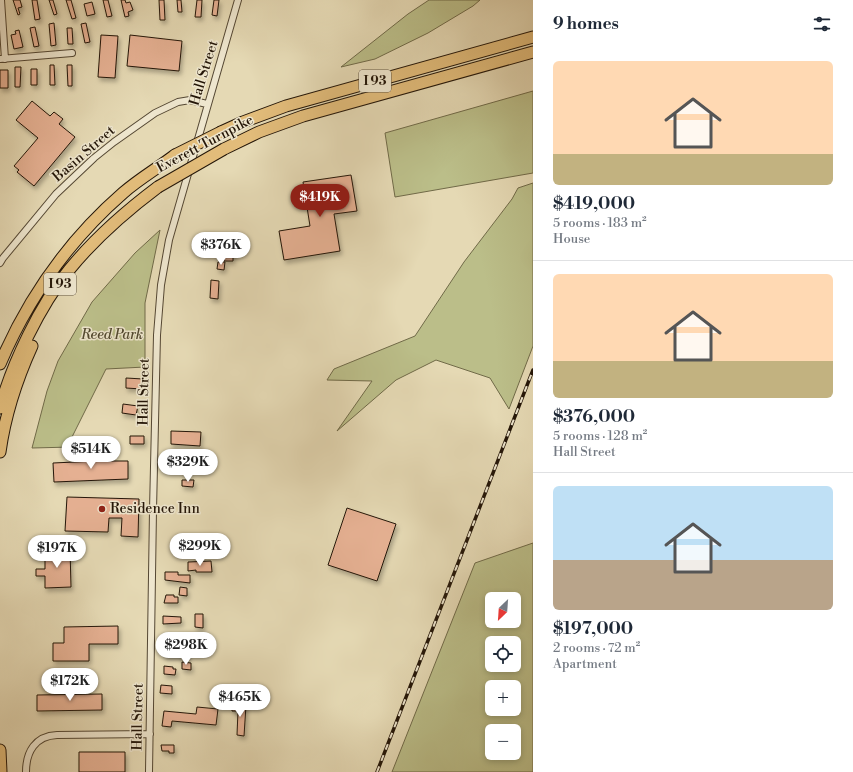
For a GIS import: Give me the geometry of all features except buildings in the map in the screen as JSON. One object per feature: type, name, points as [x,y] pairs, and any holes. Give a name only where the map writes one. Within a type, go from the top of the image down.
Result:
[{"type":"highway","points":[[431,65],[482,45],[533,29]]},
{"type":"highway","name":"Everett Turnpike","points":[[0,364],[12,336],[35,295],[61,258],[91,223],[119,196],[175,156],[220,132],[286,106],[533,37]]},
{"type":"highway","name":"Everett Turnpike","points":[[0,408],[16,364],[32,329],[46,304],[69,270],[100,236],[140,200],[158,187],[224,149],[259,132],[302,116],[533,52]]},
{"type":"highway","points":[[0,452],[2,438],[20,375],[35,340],[69,270]]},
{"type":"highway","points":[[0,750],[1,772]]},
{"type":"street","points":[[1,0],[2,59],[72,53]]},
{"type":"street","name":"Hall Street","points":[[149,772],[157,335],[161,285],[169,240],[238,0]]},
{"type":"street","name":"Basin Street","points":[[1,259],[56,194],[94,158],[114,142],[155,114],[178,102],[190,100],[207,104]]},
{"type":"street","points":[[26,772],[27,759],[32,748],[40,739],[50,735],[150,734]]},
{"type":"green space","points":[[429,0],[480,0],[473,6],[428,33],[375,59],[341,67],[408,14]]},
{"type":"green space","points":[[533,91],[533,173],[395,197],[385,133]]},
{"type":"green space","points":[[533,183],[533,346],[509,409],[490,378],[436,360],[396,380],[337,431],[372,381],[327,380],[334,369],[415,336],[464,262],[512,199],[518,188]]},
{"type":"green space","name":"Reed Park","points":[[160,230],[145,303],[145,367],[106,369],[72,437],[72,447],[32,448],[47,391],[58,361],[92,302],[135,253]]},
{"type":"green space","points":[[533,543],[533,772],[392,772],[475,563]]},
{"type":"railway","points":[[377,772],[533,370]]},
{"type":"place","name":"Residence Inn","points":[[102,509]]}]
